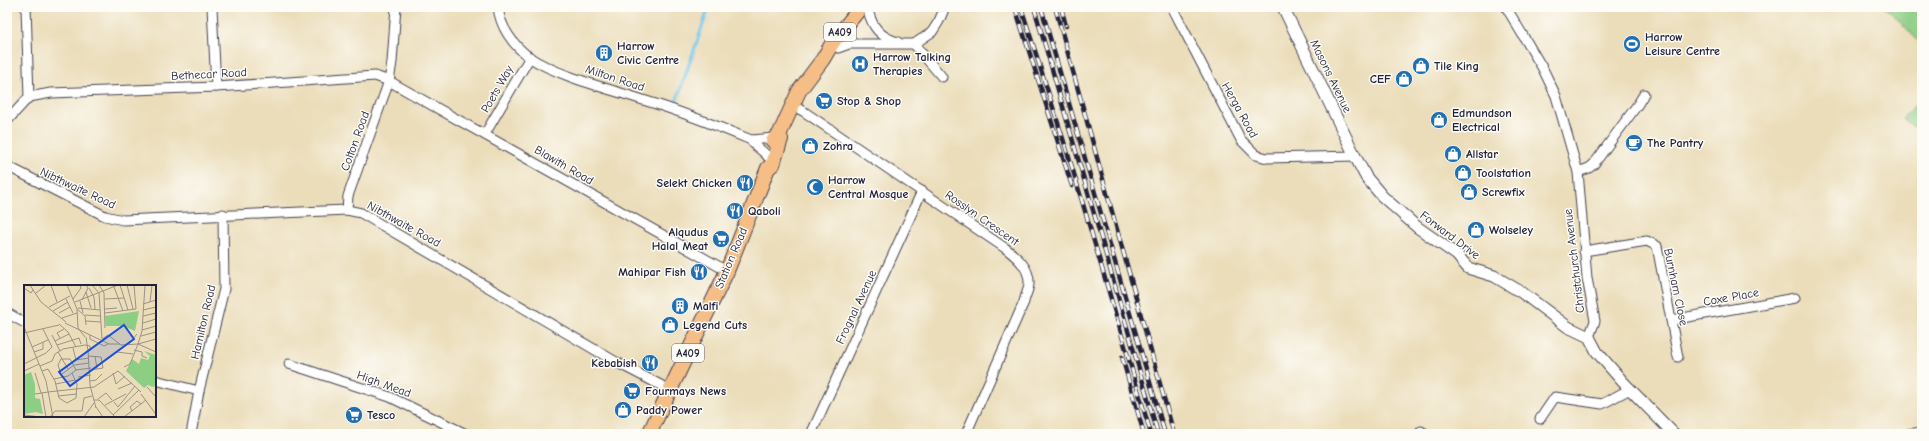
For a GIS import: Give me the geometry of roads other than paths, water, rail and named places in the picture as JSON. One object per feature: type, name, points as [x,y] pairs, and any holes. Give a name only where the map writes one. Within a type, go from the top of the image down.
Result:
[{"type":"main road","name":"Station Road","points":[[823,60],[838,48],[866,8]]},
{"type":"main road","name":"Station Road","points":[[653,433],[670,390],[727,271],[768,162],[773,164],[781,139],[776,136],[791,105],[799,91],[823,60],[833,42],[866,8]]},
{"type":"street","points":[[7,121],[29,97],[26,7]]},
{"type":"street","points":[[212,7],[216,87]]},
{"type":"street","name":"Colton Road","points":[[347,210],[348,196],[389,81],[396,7]]},
{"type":"street","name":"Milton Road","points":[[498,7],[499,16],[508,36],[530,57],[560,72],[680,111],[751,140],[764,151],[768,162]]},
{"type":"street","points":[[838,48],[849,44],[914,44],[932,32],[940,20],[945,7]]},
{"type":"street","name":"Herga Road","points":[[1172,7],[1241,140],[1256,155],[1267,158],[1355,156]]},
{"type":"street","name":"Masons Avenue","points":[[1283,7],[1355,156]]},
{"type":"street","name":"Christchurch Avenue","points":[[1506,7],[1543,69],[1556,96],[1578,172],[1584,251],[1595,321],[1589,337]]},
{"type":"street","points":[[866,8],[871,21],[881,34],[887,39],[901,43]]},
{"type":"street","points":[[914,44],[942,77]]},
{"type":"street","name":"Poets Way","points":[[485,134],[530,57]]},
{"type":"street","name":"Bethecar Road","points":[[29,97],[51,93],[216,87],[375,76],[389,81]]},
{"type":"street","name":"Blawith Road","points":[[389,81],[727,271]]},
{"type":"street","points":[[1578,172],[1589,168],[1594,164],[1644,94]]},
{"type":"street","name":"Rosslyn Crescent","points":[[791,105],[803,111],[922,191],[1019,259],[1025,268],[1029,283],[1024,302],[966,434]]},
{"type":"street","name":"Milton Road","points":[[751,140],[776,136]]},
{"type":"street","name":"Forward Drive","points":[[1355,156],[1366,177],[1382,196],[1417,227],[1458,256],[1468,268],[1494,276],[1521,292],[1568,327],[1589,337]]},
{"type":"street","name":"Nibthwaite Road","points":[[7,166],[105,216],[123,220],[223,214],[347,210],[361,213],[379,222],[612,359],[670,390]]},
{"type":"street","name":"Frognal Avenue","points":[[811,434],[922,191]]},
{"type":"street","name":"Hamilton Road","points":[[191,434],[199,391],[224,289],[223,214]]},
{"type":"street","name":"Burnham Close","points":[[1584,251],[1647,241],[1658,246],[1678,357]]},
{"type":"street","name":"Coxe Place","points":[[1671,320],[1795,298]]},
{"type":"street","points":[[7,313],[24,322]]},
{"type":"street","points":[[1589,337],[1597,352],[1630,389],[1674,434]]},
{"type":"street","name":"High Mead","points":[[289,364],[390,397],[466,434]]},
{"type":"street","points":[[156,380],[199,391]]},
{"type":"street","points":[[1540,420],[1555,397],[1602,404],[1630,389]]},
{"type":"street","points":[[1908,434],[1922,432]]},
{"type":"waterway","points":[[676,102],[709,7]]},
{"type":"railway","points":[[1015,7],[1072,186]]},
{"type":"railway","points":[[1021,7],[1072,167],[1151,434]]},
{"type":"railway","points":[[1034,7],[1158,434]]},
{"type":"railway","points":[[1041,7],[1165,434]]},
{"type":"railway","points":[[1055,7],[1174,434]]},
{"type":"railway","points":[[1061,7],[1066,26]]},
{"type":"railway","points":[[1122,357],[1144,434]]},
{"type":"place","name":"Harrow Leisure Centre","points":[[1632,44]]},
{"type":"place","name":"Harrow Civic Centre","points":[[604,53]]},
{"type":"place","name":"Harrow Talking Therapies","points":[[860,64]]},
{"type":"place","name":"Tile King","points":[[1421,66]]},
{"type":"place","name":"CEF","points":[[1404,79]]},
{"type":"place","name":"Stop & Shop","points":[[824,101]]},
{"type":"place","name":"Edmundson Electrical","points":[[1439,120]]},
{"type":"place","name":"The Pantry","points":[[1634,143]]},
{"type":"place","name":"Zohra","points":[[810,146]]},
{"type":"place","name":"Allstar","points":[[1453,154]]},
{"type":"place","name":"Toolstation","points":[[1463,173]]},
{"type":"place","name":"Selekt Chicken","points":[[745,183]]},
{"type":"place","name":"Harrow Central Mosque","points":[[815,187]]},
{"type":"place","name":"Screwfix","points":[[1469,192]]},
{"type":"place","name":"Qaboli","points":[[735,211]]},
{"type":"place","name":"Wolseley","points":[[1476,230]]},
{"type":"place","name":"Alqudus Halal Meat","points":[[721,239]]},
{"type":"place","name":"Mahipar Fish","points":[[699,272]]},
{"type":"place","name":"Malfi","points":[[680,306]]},
{"type":"place","name":"Legend Cuts","points":[[670,325]]},
{"type":"place","name":"Kebabish","points":[[650,363]]},
{"type":"place","name":"Fourmays News","points":[[632,391]]},
{"type":"place","name":"Paddy Power","points":[[623,410]]},
{"type":"place","name":"Tesco","points":[[354,415]]}]
